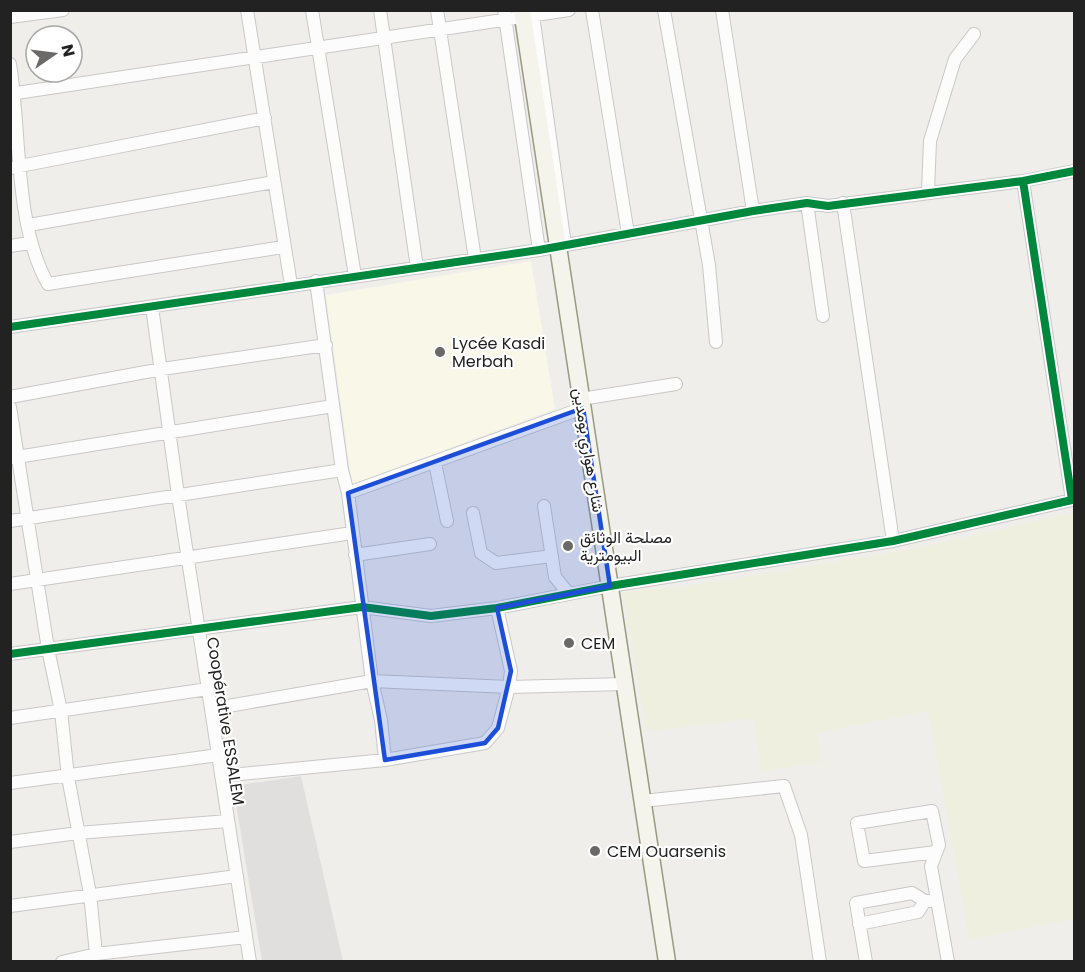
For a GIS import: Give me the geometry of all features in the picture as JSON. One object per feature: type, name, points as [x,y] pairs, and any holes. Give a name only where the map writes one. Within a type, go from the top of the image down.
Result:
[{"type":"main road","name":"شارع هواري بومدين","points":[[526,14],[582,404],[667,962]]},
{"type":"street","points":[[10,17],[63,10]]},
{"type":"street","points":[[247,10],[283,248],[291,285]]},
{"type":"street","points":[[312,10],[355,276]]},
{"type":"street","points":[[380,10],[417,268]]},
{"type":"street","points":[[437,10],[475,259]]},
{"type":"street","points":[[13,94],[384,38],[505,15],[569,10]]},
{"type":"street","points":[[592,10],[628,234]]},
{"type":"street","points":[[664,10],[699,220],[709,266],[716,342]]},
{"type":"street","points":[[722,10],[753,211]]},
{"type":"street","points":[[505,15],[539,250]]},
{"type":"street","points":[[928,191],[930,141],[955,58],[974,34]]},
{"type":"street","points":[[10,64],[15,166],[30,243],[36,263],[48,284],[283,248]]},
{"type":"street","points":[[15,166],[265,118]]},
{"type":"street","points":[[10,327],[539,250],[699,220],[807,203],[828,206],[928,191],[1023,181],[1074,171]]},
{"type":"street","points":[[10,654],[362,607],[431,616],[497,608],[610,586],[893,541],[1071,500],[1023,181]]},
{"type":"street","points":[[28,225],[274,182]]},
{"type":"street","points":[[807,203],[822,315]]},
{"type":"street","points":[[843,203],[893,541]]},
{"type":"street","points":[[10,246],[30,243]]},
{"type":"street","points":[[316,281],[385,760]]},
{"type":"street","name":"Coopérative ESSALEM","points":[[152,307],[178,495],[250,962]]},
{"type":"street","points":[[10,397],[162,369],[326,345]]},
{"type":"street","points":[[348,493],[435,463],[582,404],[676,384]]},
{"type":"street","points":[[14,457],[333,406]]},
{"type":"street","points":[[10,407],[14,457],[28,518],[48,648],[61,711],[68,777],[90,894],[96,954]]},
{"type":"street","points":[[435,463],[447,521]]},
{"type":"street","points":[[10,521],[342,470]]},
{"type":"street","points":[[544,506],[555,577],[569,594]]},
{"type":"street","points":[[473,513],[481,553],[496,563],[552,556]]},
{"type":"street","points":[[10,584],[352,533]]},
{"type":"street","points":[[355,555],[430,544]]},
{"type":"street","points":[[221,776],[385,760],[485,742],[498,728],[511,671],[497,608]]},
{"type":"street","points":[[211,709],[372,681],[509,687],[625,684]]},
{"type":"street","points":[[10,718],[208,689]]},
{"type":"street","points":[[10,783],[219,755]]},
{"type":"street","points":[[643,801],[784,786],[801,835],[820,962]]},
{"type":"street","points":[[936,852],[864,861],[857,823],[932,811],[939,845],[932,866],[931,901],[948,962]]},
{"type":"street","points":[[10,842],[78,833],[228,821]]},
{"type":"street","points":[[10,906],[237,876]]},
{"type":"street","points":[[866,962],[856,903],[912,893],[931,901]]},
{"type":"street","points":[[859,924],[918,912],[931,901]]},
{"type":"street","points":[[63,961],[96,954],[246,937]]},
{"type":"highlighted area","points":[[583,408],[610,586],[497,608],[511,671],[498,728],[485,743],[385,760],[348,493]]},
{"type":"shaded area","name":"Lycée Kasdi Merbah","points":[[531,261],[555,409],[352,484],[326,295]]},
{"type":"shaded area","points":[[301,776],[343,961],[262,961],[233,786]]},
{"type":"green space","points":[[1074,512],[1074,919],[969,939],[928,711],[817,733],[822,763],[761,771],[753,718],[646,732],[623,592],[679,587],[918,548]]},
{"type":"cycle path","points":[[10,327],[539,250],[807,203],[828,206],[1023,181],[1074,171]]},
{"type":"cycle path","points":[[10,654],[362,607],[431,616],[497,608],[610,586],[893,541],[1072,500],[1023,181]]},
{"type":"place","name":"Lycée Kasdi Merbah","points":[[440,352]]},
{"type":"place","name":"مصلحة الوثائق البيومترية","points":[[568,546]]},
{"type":"place","name":"CEM","points":[[569,643]]},
{"type":"place","name":"CEM Ouarsenis","points":[[595,851]]}]
